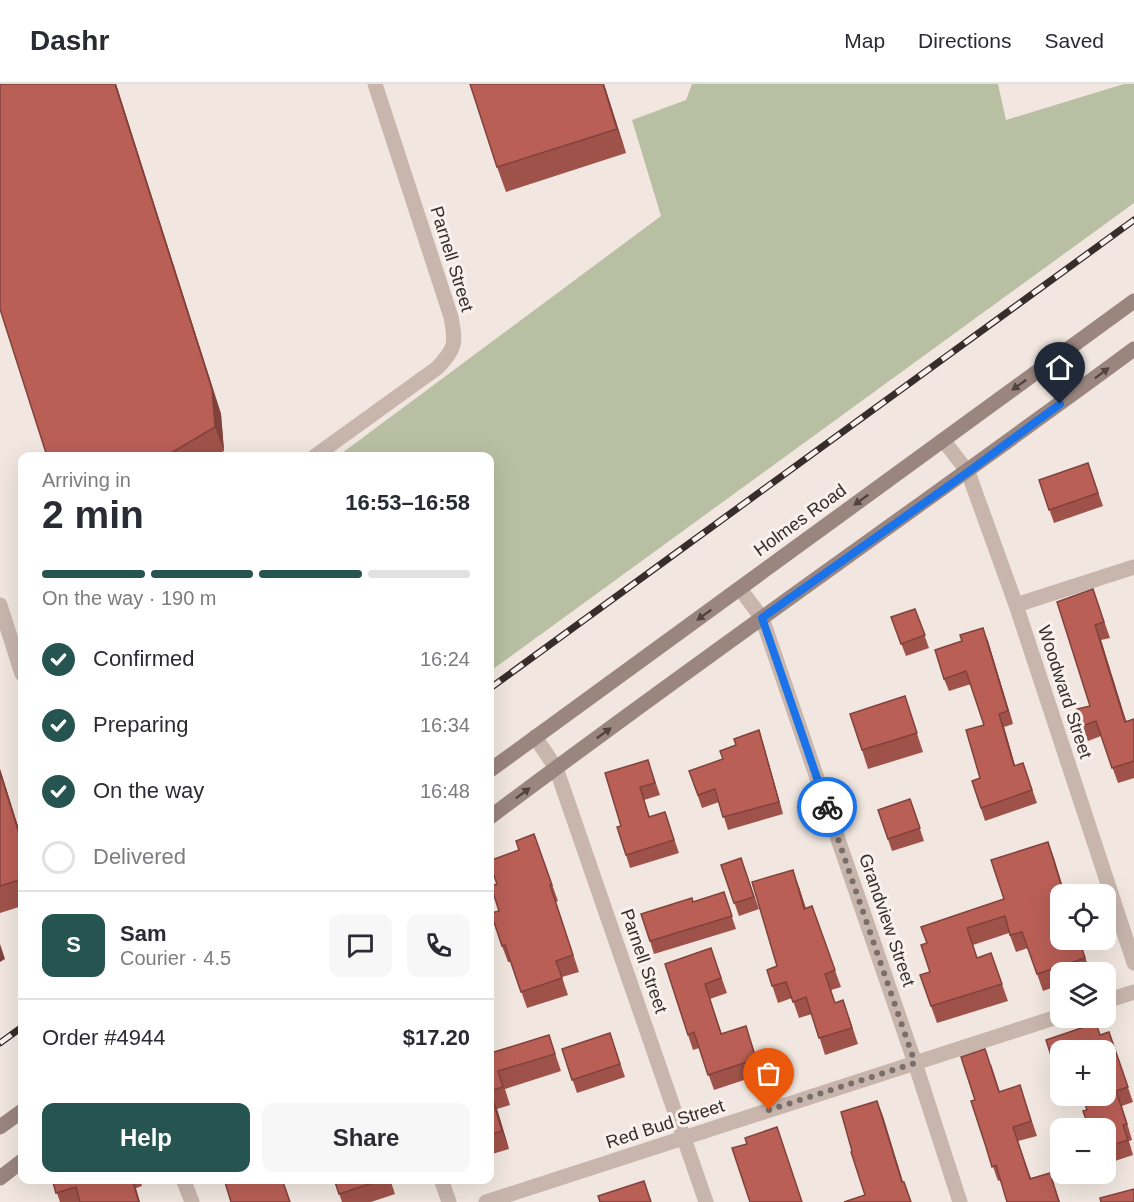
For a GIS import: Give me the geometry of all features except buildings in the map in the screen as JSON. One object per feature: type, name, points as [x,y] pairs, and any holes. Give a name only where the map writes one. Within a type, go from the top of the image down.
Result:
[{"type":"main road","name":"Holmes Road","points":[[494,767],[1134,301]]},
{"type":"main road","points":[[494,814],[762,618],[968,472],[1134,349]]},
{"type":"main road","points":[[0,1127],[18,1114]]},
{"type":"main road","points":[[0,1178],[18,1164]]},
{"type":"street","name":"Parnell Street","points":[[321,452],[437,368],[452,352],[454,337],[452,317],[375,84]]},
{"type":"street","name":"Woodward Street","points":[[943,440],[968,472],[1016,605],[1134,963]]},
{"type":"street","points":[[1016,605],[1134,567]]},
{"type":"street","name":"Grandview Street","points":[[740,589],[762,618],[915,1063],[960,1202]]},
{"type":"street","points":[[0,605],[18,649]]},
{"type":"street","name":"Parnell Street","points":[[535,737],[556,768],[706,1202]]},
{"type":"street","points":[[1116,998],[1134,992]]},
{"type":"street","name":"Red Bud Street","points":[[486,1202],[1050,1019]]},
{"type":"street","points":[[185,1184],[192,1202]]},
{"type":"street","points":[[443,1184],[449,1202]]},
{"type":"green space","points":[[692,84],[998,84],[1006,120],[1124,84],[1134,84],[1134,203],[494,668],[494,452],[343,452],[661,216],[632,120],[686,100]]},
{"type":"railway","points":[[494,685],[1134,220]]},
{"type":"railway","points":[[0,1043],[18,1030]]},
{"type":"way so far","points":[[769,1110],[915,1063],[827,807]]},
{"type":"route","points":[[827,807],[762,618],[1060,404]]}]
